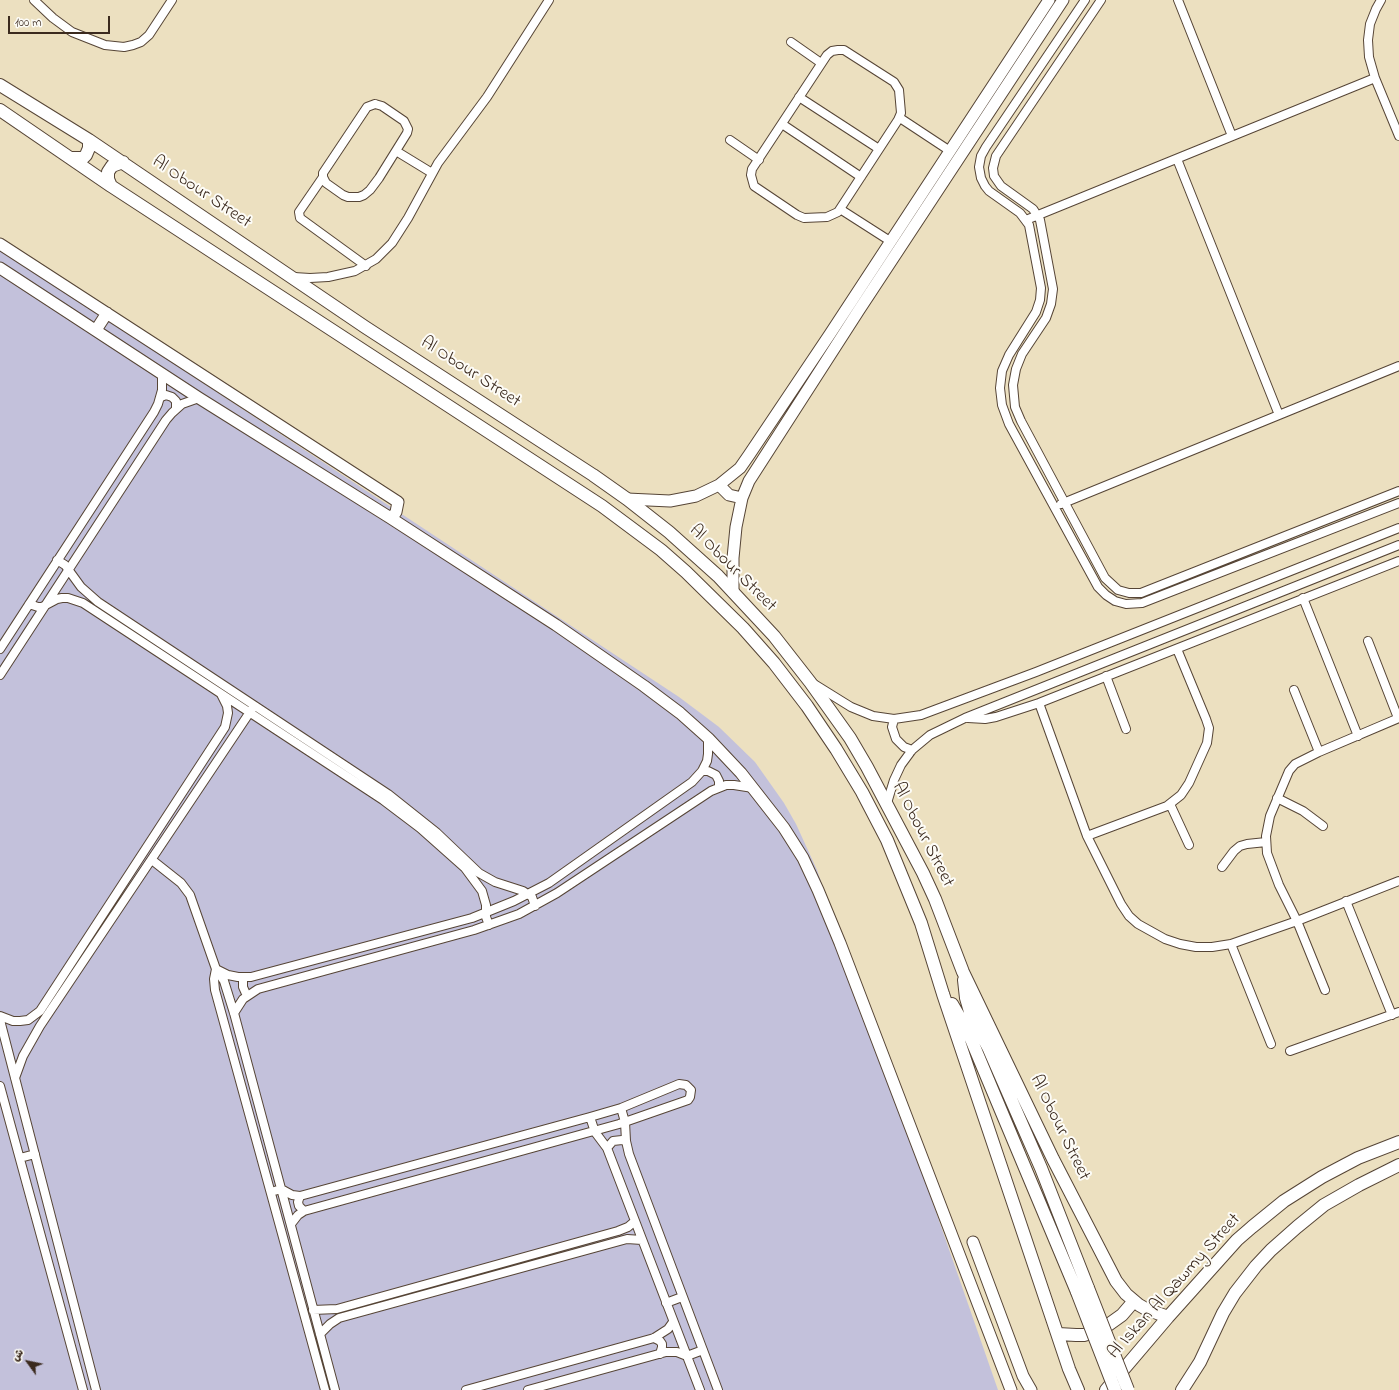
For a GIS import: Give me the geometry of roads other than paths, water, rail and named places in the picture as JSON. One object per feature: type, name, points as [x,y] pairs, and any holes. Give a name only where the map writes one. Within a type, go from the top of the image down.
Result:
[{"type":"main road","name":"Al Obour Street","points":[[0,86],[123,162],[365,327],[593,475],[627,499],[694,554],[718,576],[774,636],[810,682],[850,738],[867,766],[923,873],[935,899],[963,972],[1053,1159],[1118,1285],[1134,1301],[1146,1309],[1168,1317]]},
{"type":"main road","name":"Al Obour Street","points":[[0,110],[111,186],[602,506],[661,550],[686,572],[743,628],[774,664],[807,706],[828,737],[862,792],[887,840],[915,907],[1069,1369],[1078,1390]]},
{"type":"main road","points":[[71,158],[82,158],[86,155],[90,148],[89,140]]},
{"type":"main road","points":[[111,186],[108,179],[110,168],[123,162]]},
{"type":"main road","points":[[915,907],[935,899]]},
{"type":"main road","points":[[963,972],[964,990],[971,1015],[989,1049],[1041,1168],[1083,1290],[1115,1390]]},
{"type":"main road","points":[[943,994],[957,1011],[967,1031],[1128,1390]]},
{"type":"main road","name":"Al Iskan Al Qawmy Street","points":[[1106,1390],[1168,1317],[1237,1240],[1273,1210],[1302,1189],[1358,1158],[1399,1142]]},
{"type":"main road","points":[[1182,1390],[1200,1362],[1229,1303],[1242,1284],[1267,1254],[1288,1234],[1324,1205],[1399,1165]]},
{"type":"main road","points":[[1058,1334],[1076,1336],[1101,1330],[1122,1316],[1134,1301]]},
{"type":"street","points":[[34,0],[53,18],[83,37],[105,45],[124,47],[141,42],[149,35],[172,0]]},
{"type":"street","points":[[292,277],[328,277],[346,273],[366,266],[376,259],[392,243],[408,218],[444,154],[487,97],[549,0]]},
{"type":"street","points":[[627,499],[656,501],[679,500],[696,496],[719,485],[735,473],[750,455],[1049,0]]},
{"type":"street","points":[[733,592],[734,542],[742,498],[749,481],[859,310],[1063,0]]},
{"type":"street","points":[[1085,0],[1003,120],[981,156],[980,173],[985,186],[989,191],[1020,213],[1026,220],[1031,231],[1041,288],[1040,300],[1033,318],[1005,362],[1001,379],[1000,396],[1002,405],[1009,424],[1095,582],[1101,591],[1110,598],[1126,604],[1147,602],[1399,503]]},
{"type":"street","points":[[1102,0],[995,160],[994,172],[998,183],[1030,206],[1038,215],[1042,225],[1052,277],[1052,304],[1046,318],[1030,341],[1019,361],[1014,377],[1014,401],[1021,421],[1102,573],[1113,587],[1124,592],[1141,593],[1399,491]]},
{"type":"street","points":[[1178,0],[1232,136]]},
{"type":"street","points":[[1381,0],[1373,16],[1368,40],[1369,57],[1399,136]]},
{"type":"street","points":[[791,42],[822,63]]},
{"type":"street","points":[[844,50],[890,79],[899,90],[901,113],[900,118],[840,208],[834,214],[827,217],[804,218],[797,215],[754,186],[751,175],[752,169],[822,63],[827,55],[832,51],[844,50]]},
{"type":"street","points":[[1026,220],[1376,78]]},
{"type":"street","points":[[799,97],[879,149]]},
{"type":"street","points":[[323,176],[326,183],[343,195],[354,198],[364,195],[375,184],[396,152],[407,133],[407,125],[404,121],[379,104],[367,107],[329,163],[323,176],[299,212],[300,218],[366,266]]},
{"type":"street","points":[[900,118],[950,151]]},
{"type":"street","points":[[782,124],[861,177]]},
{"type":"street","points":[[730,140],[759,160]]},
{"type":"street","points":[[396,152],[432,173]]},
{"type":"street","points":[[1177,159],[1279,415]]},
{"type":"street","points":[[840,208],[890,241]]},
{"type":"street","points":[[0,244],[398,502],[396,512],[394,515],[389,517]]},
{"type":"street","points":[[0,268],[199,398],[389,517],[556,625],[680,713],[708,738],[732,763],[774,814],[791,838],[818,890],[843,950],[1011,1390]]},
{"type":"street","points":[[96,330],[107,313]]},
{"type":"street","points":[[1055,507],[1399,366]]},
{"type":"street","points":[[0,649],[154,412],[161,397],[162,373]]},
{"type":"street","points":[[161,397],[166,395],[172,397],[176,401],[176,409]]},
{"type":"street","points":[[0,675],[166,420],[176,409],[189,400],[199,398]]},
{"type":"street","points":[[719,485],[729,495],[742,498]]},
{"type":"street","points":[[366,503],[380,491]]},
{"type":"street","points":[[1382,498],[1386,508]]},
{"type":"street","points":[[810,682],[862,712],[873,716],[894,719],[921,715],[984,692],[1399,528]]},
{"type":"street","points":[[887,803],[897,772],[912,750],[930,735],[966,718],[1399,545]]},
{"type":"street","points":[[57,560],[69,569],[81,587],[102,610],[220,693],[252,709]]},
{"type":"street","points":[[966,718],[985,719],[996,717],[1039,703],[1399,561]]},
{"type":"street","points":[[1177,579],[1181,588]]},
{"type":"street","points":[[74,599],[76,592],[81,587]]},
{"type":"street","points":[[30,604],[38,607],[62,598],[74,599],[102,610],[347,771],[388,794],[437,833],[475,869],[500,884],[519,889],[528,894],[534,901],[535,906]]},
{"type":"street","points":[[1303,598],[1358,736]]},
{"type":"street","points":[[1325,990],[1297,921],[1277,879],[1267,853],[1266,842],[1268,826],[1277,798],[1292,767],[1295,764],[1398,718],[1368,641]]},
{"type":"street","points":[[1087,836],[1156,811],[1170,804],[1181,795],[1189,783],[1207,743],[1209,733],[1206,719],[1177,649]]},
{"type":"street","points":[[1106,676],[1126,729]]},
{"type":"street","points":[[1294,690],[1319,752]]},
{"type":"street","points":[[15,1078],[28,1046],[52,1002],[116,894],[225,727],[228,713],[227,706],[220,693]]},
{"type":"street","points":[[1039,703],[1087,836],[1121,904],[1129,916],[1138,924],[1165,939],[1180,944],[1204,948],[1232,944],[1297,921],[1399,881]]},
{"type":"street","points":[[0,1016],[13,1021],[28,1020],[52,1002],[125,900],[252,709]]},
{"type":"street","points":[[894,719],[892,727],[896,739],[904,747],[912,750]]},
{"type":"street","points":[[216,969],[228,975],[251,977],[472,918],[528,894],[549,883],[692,782],[702,771],[707,762],[708,738]]},
{"type":"street","points":[[702,771],[708,770],[716,775],[719,781],[719,787]]},
{"type":"street","points":[[347,771],[420,828],[457,860],[478,885],[484,898],[486,917],[489,925]]},
{"type":"street","points":[[234,1013],[240,1003],[247,996],[258,989],[330,968],[428,943],[509,918],[535,906],[719,787],[734,785],[753,788]]},
{"type":"street","points":[[1277,798],[1303,811],[1324,826]]},
{"type":"street","points":[[1170,804],[1189,845]]},
{"type":"street","points":[[1222,867],[1234,851],[1240,846],[1266,842]]},
{"type":"street","points":[[152,860],[181,883],[190,895],[216,969],[224,981],[234,1013],[335,1390]]},
{"type":"street","points":[[478,885],[488,878]]},
{"type":"street","points":[[116,894],[125,900]]},
{"type":"street","points":[[1290,1051],[1395,1013],[1346,902]]},
{"type":"street","points":[[425,931],[428,943]]},
{"type":"street","points":[[374,944],[378,956]]},
{"type":"street","points":[[1232,944],[1271,1044]]},
{"type":"street","points":[[327,956],[330,968]]},
{"type":"street","points":[[216,969],[214,979],[215,990],[325,1390]]},
{"type":"street","points":[[243,977],[243,987],[247,996]]},
{"type":"street","points":[[0,1020],[96,1390]]},
{"type":"street","points":[[271,1192],[281,1189],[292,1195],[300,1196],[621,1108],[679,1084],[686,1085],[691,1090],[688,1100],[625,1122],[594,1132],[304,1211],[290,1224]]},
{"type":"street","points":[[0,1086],[83,1390]]},
{"type":"street","points":[[621,1108],[625,1122],[626,1141],[629,1154],[718,1390]]},
{"type":"street","points":[[590,1117],[594,1132],[607,1148],[700,1390]]},
{"type":"street","points":[[607,1148],[613,1141],[626,1141]]},
{"type":"street","points":[[20,1158],[35,1154]]},
{"type":"street","points":[[300,1196],[298,1202],[299,1206],[304,1211]]},
{"type":"street","points":[[33,1208],[48,1204]]},
{"type":"street","points":[[313,1310],[337,1309],[500,1264],[623,1229],[635,1221]]},
{"type":"street","points":[[623,1229],[627,1234],[627,1240]]},
{"type":"street","points":[[320,1334],[333,1321],[347,1316],[627,1240],[642,1240]]},
{"type":"street","points":[[973,1242],[1023,1376],[1031,1390]]},
{"type":"street","points":[[500,1264],[503,1273]]},
{"type":"street","points":[[974,1293],[983,1294],[990,1287]]},
{"type":"street","points":[[666,1303],[682,1297]]},
{"type":"street","points":[[60,1304],[73,1301]]},
{"type":"street","points":[[329,1310],[330,1317],[333,1321]]},
{"type":"street","points":[[466,1390],[654,1338],[668,1329],[673,1322]]},
{"type":"street","points":[[654,1338],[662,1344],[660,1354]]},
{"type":"street","points":[[528,1390],[666,1352],[677,1352],[686,1356],[703,1350]]},
{"type":"street","points":[[81,1381],[93,1378]]}]
